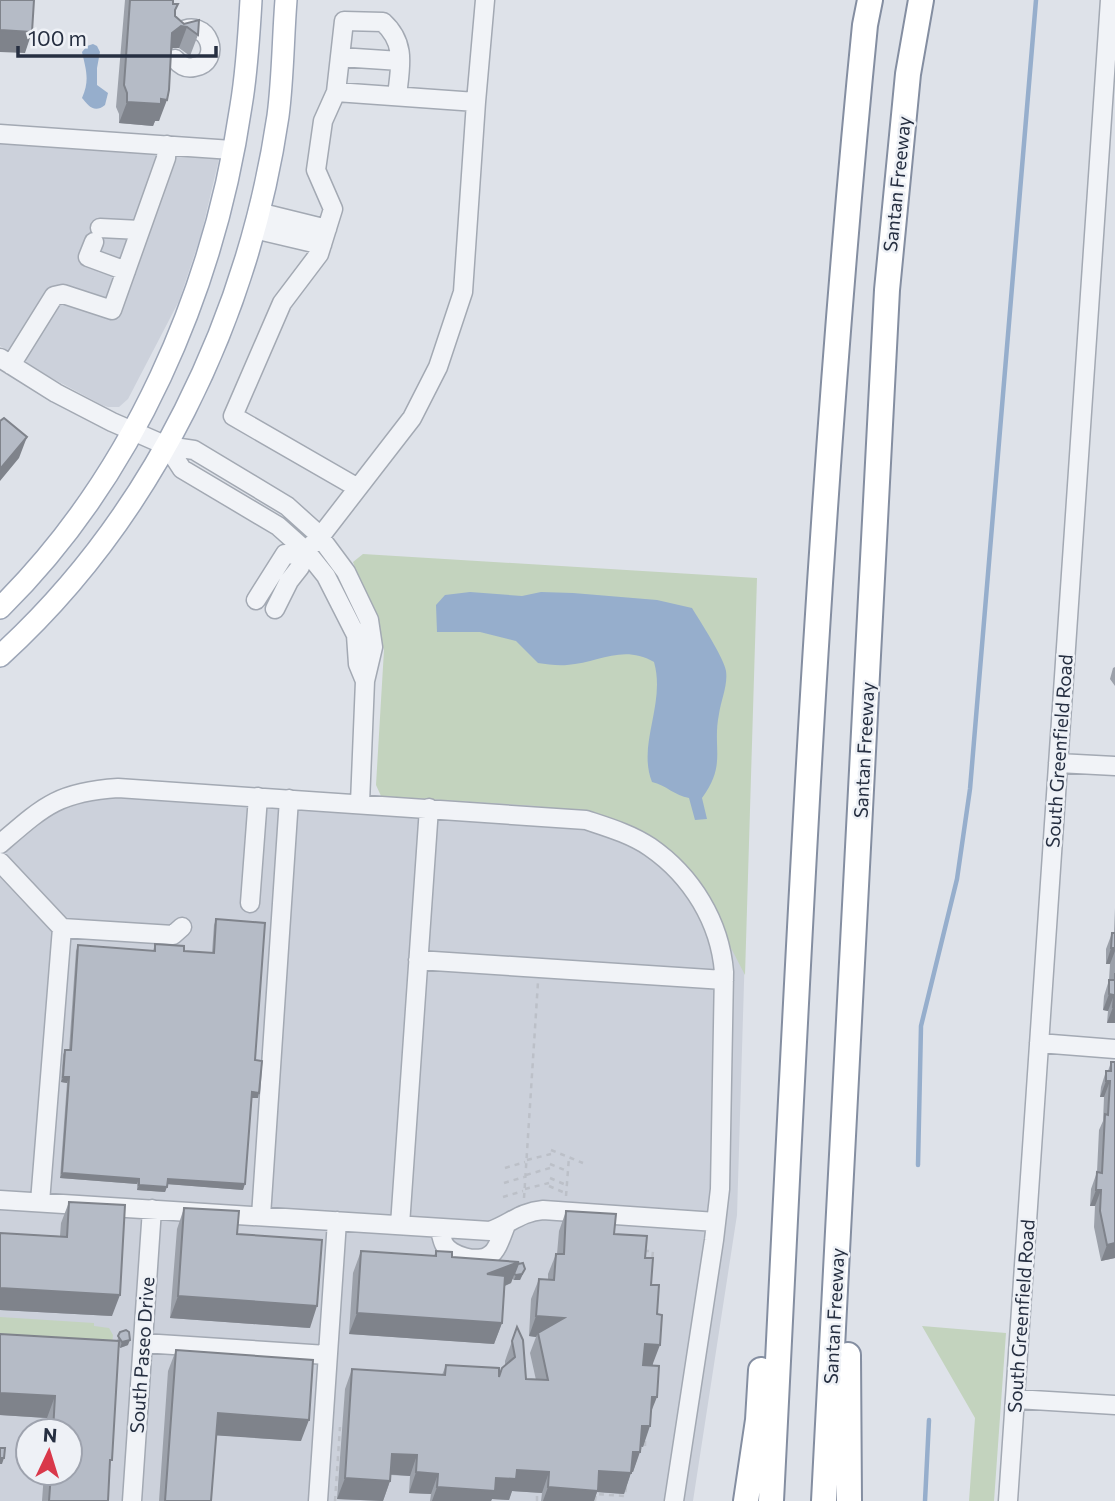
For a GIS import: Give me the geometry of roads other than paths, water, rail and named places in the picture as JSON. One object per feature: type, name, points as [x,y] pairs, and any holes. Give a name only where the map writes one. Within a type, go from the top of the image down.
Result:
[{"type":"highway","points":[[771,1501],[802,888],[845,224],[865,25],[870,0]]},
{"type":"highway","name":"Santan Freeway","points":[[824,1501],[887,290],[908,74],[920,0]]},
{"type":"highway","points":[[746,1501],[758,1420],[778,1120],[802,888]]},
{"type":"highway","points":[[842,1155],[852,1211],[847,1405],[849,1501]]},
{"type":"main road","points":[[0,608],[71,526],[111,467],[133,431],[189,312],[209,252],[242,105],[251,0]]},
{"type":"main road","points":[[0,656],[32,627],[84,569],[124,513],[167,446],[220,330],[256,221],[267,177],[278,114],[286,0]]},
{"type":"street","points":[[275,609],[289,581],[300,567],[303,553],[320,537],[412,418],[438,367],[463,292],[485,0]]},
{"type":"street","name":"South Greenfield Road","points":[[1008,1501],[1110,0]]},
{"type":"street","points":[[358,488],[233,416],[282,303],[319,254],[332,209],[316,170],[323,121],[336,92],[344,21],[383,22],[390,28],[401,47],[397,96]]},
{"type":"street","points":[[175,59],[192,68],[204,63],[210,52],[209,40],[201,31],[188,29],[178,34]]},
{"type":"street","points":[[340,57],[400,61]]},
{"type":"street","points":[[336,92],[476,102]]},
{"type":"street","points":[[0,134],[232,150]]},
{"type":"street","points":[[167,145],[166,158],[112,310],[63,294],[54,296],[6,362],[66,398],[133,431],[167,446],[194,450],[287,506],[320,537],[346,572],[369,620],[373,647],[365,681],[360,803]]},
{"type":"street","points":[[256,221],[324,237]]},
{"type":"street","points":[[126,271],[88,257],[97,235],[141,230]]},
{"type":"street","points":[[167,446],[181,469],[278,526],[326,576],[356,635],[358,664],[365,681]]},
{"type":"street","points":[[256,600],[285,554],[303,553]]},
{"type":"street","points":[[274,571],[289,581]]},
{"type":"street","points":[[1058,763],[1115,766]]},
{"type":"street","points":[[2,839],[39,810],[67,796],[118,788],[586,820],[649,846],[679,873],[710,915],[723,951],[724,980],[720,1189],[674,1501]]},
{"type":"street","points":[[250,903],[258,797]]},
{"type":"street","points":[[261,1216],[289,799]]},
{"type":"street","points":[[400,1225],[429,808]]},
{"type":"street","points":[[0,862],[62,928],[173,935],[183,927]]},
{"type":"street","points":[[40,1202],[62,928]]},
{"type":"street","points":[[418,960],[724,980]]},
{"type":"street","points":[[1039,1043],[1115,1049]]},
{"type":"street","points":[[0,1199],[490,1231],[506,1225],[527,1211],[543,1210],[716,1222]]},
{"type":"street","name":"South Paseo Drive","points":[[132,1501],[152,1209]]},
{"type":"street","points":[[318,1501],[337,1221]]},
{"type":"street","points":[[439,1228],[444,1246],[453,1254],[482,1258],[490,1256],[506,1225]]},
{"type":"street","points":[[143,1343],[327,1355]]},
{"type":"street","points":[[1015,1399],[1115,1405]]},
{"type":"water","points":[[93,44],[100,52],[97,85],[108,93],[105,105],[98,109],[92,108],[82,98],[87,80],[82,52]]},
{"type":"water","points":[[470,592],[522,596],[541,592],[573,593],[657,600],[692,608],[726,671],[717,726],[717,766],[710,786],[702,798],[707,819],[695,820],[689,798],[652,782],[648,753],[657,693],[654,662],[642,657],[621,655],[579,664],[538,663],[516,641],[480,632],[437,632],[436,605],[445,595]]},
{"type":"waterway","points":[[918,1165],[921,1026],[957,879],[970,789],[1036,0]]},
{"type":"waterway","points":[[925,1501],[929,1420]]}]
